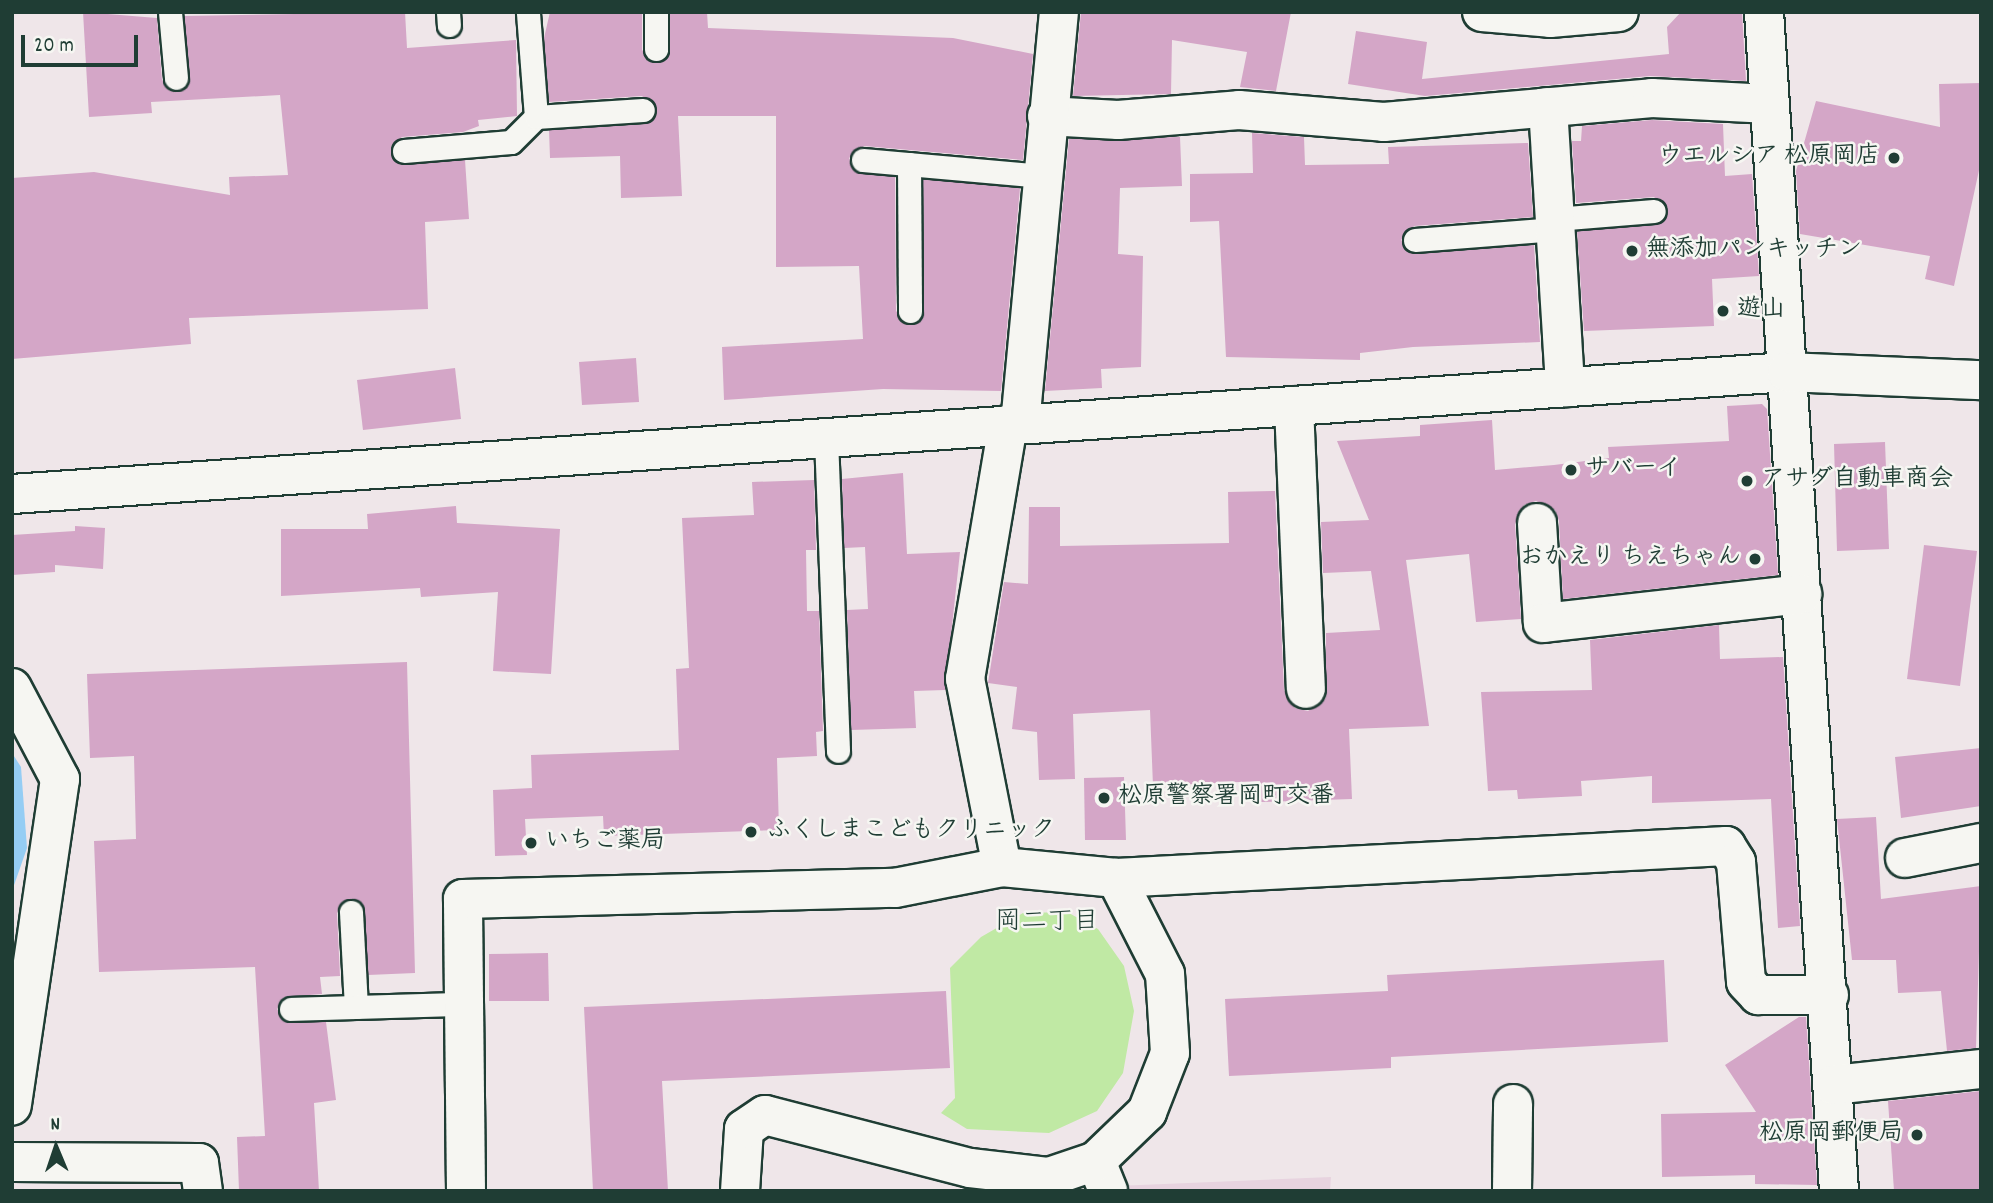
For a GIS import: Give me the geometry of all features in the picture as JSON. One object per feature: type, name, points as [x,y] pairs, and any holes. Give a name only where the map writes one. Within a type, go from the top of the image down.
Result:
[{"type":"street","points":[[1002,867],[965,679],[1014,425],[1059,12]]},
{"type":"street","points":[[1482,12],[1598,18],[1619,12]]},
{"type":"street","points":[[1764,12],[1829,995],[1839,1191]]},
{"type":"street","points":[[1047,116],[1118,120],[1239,110],[1384,122],[1652,99],[1770,104]]},
{"type":"street","points":[[1548,107],[1565,387]]},
{"type":"street","points":[[12,494],[1787,372],[1981,380]]},
{"type":"street","points":[[1294,406],[1306,689]]},
{"type":"street","points":[[1537,523],[1543,623],[1802,594]]},
{"type":"street","points":[[12,688],[60,779],[12,1105]]},
{"type":"street","points":[[1905,858],[1981,844]]},
{"type":"street","points":[[466,1191],[463,899],[895,888],[1002,867],[1116,878],[1726,846],[1736,862],[1746,982],[1758,995],[1829,995]]},
{"type":"street","points":[[740,1191],[744,1129],[765,1115],[963,1179],[1102,1176],[1147,1112],[1170,1053],[1165,974],[1116,878]]},
{"type":"street","points":[[1833,1085],[1981,1069]]},
{"type":"street","points":[[1512,1191],[1513,1104]]},
{"type":"street","points":[[12,1162],[199,1163],[203,1191]]},
{"type":"lane","points":[[170,12],[176,78]]},
{"type":"lane","points":[[528,12],[537,117]]},
{"type":"lane","points":[[656,12],[656,49]]},
{"type":"lane","points":[[404,151],[511,142],[537,117],[643,110]]},
{"type":"lane","points":[[863,160],[1042,176]]},
{"type":"lane","points":[[909,164],[910,311]]},
{"type":"lane","points":[[1415,240],[1654,211]]},
{"type":"lane","points":[[826,438],[838,751]]},
{"type":"lane","points":[[351,912],[356,1007]]},
{"type":"lane","points":[[291,1009],[462,1003]]},
{"type":"shaded area","points":[[1331,1177],[1330,1191],[1117,1191],[1116,1186]]},
{"type":"green space","points":[[1067,912],[1098,929],[1124,966],[1134,1011],[1123,1073],[1097,1111],[1049,1133],[967,1129],[941,1113],[955,1098],[950,968],[981,937],[1023,913]]},
{"type":"water","points":[[12,753],[21,767],[27,848],[12,891]]},
{"type":"building","points":[[83,12],[157,18],[162,80],[177,92],[190,77],[184,16],[405,12],[407,48],[516,40],[517,116],[478,120],[479,126],[463,132],[402,137],[391,146],[399,164],[465,160],[469,219],[425,222],[428,309],[189,318],[191,344],[12,359],[12,178],[94,172],[230,195],[229,177],[288,175],[280,95],[151,102],[152,113],[89,117]]},
{"type":"building","points":[[550,12],[642,12],[642,50],[655,63],[668,55],[670,12],[707,12],[708,28],[953,38],[1033,54],[1023,160],[864,146],[849,158],[856,172],[895,177],[896,311],[909,325],[924,311],[923,179],[1020,188],[1001,391],[883,389],[724,400],[722,347],[863,339],[859,266],[776,267],[776,116],[678,116],[682,196],[621,198],[620,156],[550,158],[549,130],[644,124],[657,110],[642,96],[549,102],[544,38]]},
{"type":"building","points":[[1081,12],[1291,12],[1276,91],[1240,87],[1247,52],[1172,40],[1171,94],[1073,96]]},
{"type":"building","points":[[1681,12],[1742,12],[1746,81],[1650,76],[1425,96],[1348,84],[1356,31],[1427,42],[1422,79],[1669,54],[1667,27]]},
{"type":"building","points":[[1981,83],[1981,161],[1954,286],[1925,279],[1930,256],[1800,234],[1796,171],[1816,101],[1940,127],[1939,84]]},
{"type":"building","points":[[1652,120],[1723,124],[1725,176],[1752,174],[1759,276],[1712,279],[1714,326],[1584,331],[1577,231],[1655,225],[1668,211],[1654,197],[1576,203],[1572,141],[1581,141],[1582,126]]},
{"type":"building","points":[[1252,133],[1304,137],[1305,165],[1389,164],[1388,147],[1528,143],[1533,217],[1414,226],[1401,240],[1416,254],[1534,245],[1540,342],[1413,347],[1360,353],[1360,360],[1226,357],[1219,221],[1190,222],[1190,174],[1253,173]]},
{"type":"building","points":[[1180,137],[1182,186],[1120,188],[1118,254],[1143,256],[1141,367],[1101,369],[1102,388],[1045,391],[1069,139]]},
{"type":"building","points":[[636,358],[639,402],[582,405],[579,362]]},
{"type":"building","points":[[455,368],[461,419],[363,430],[357,380]]},
{"type":"building","points":[[1762,404],[1767,409],[1778,575],[1563,599],[1559,521],[1555,510],[1536,501],[1524,505],[1515,524],[1521,619],[1476,622],[1469,554],[1406,560],[1429,726],[1349,729],[1352,799],[1261,802],[1260,781],[1153,786],[1150,710],[1073,714],[1075,779],[1039,780],[1037,732],[1012,729],[1017,687],[988,683],[1004,582],[1028,584],[1029,507],[1060,507],[1060,546],[1229,543],[1228,492],[1275,491],[1284,690],[1295,708],[1308,711],[1326,698],[1326,633],[1380,630],[1371,571],[1323,573],[1321,522],[1369,520],[1337,441],[1420,436],[1420,425],[1492,420],[1495,470],[1554,465],[1609,458],[1608,447],[1729,441],[1727,406]]},
{"type":"building","points":[[1885,442],[1889,549],[1837,551],[1834,444]]},
{"type":"building","points":[[903,473],[907,554],[960,552],[945,690],[914,691],[916,728],[851,730],[847,610],[868,609],[865,547],[844,548],[842,479]]},
{"type":"building","points":[[814,480],[816,550],[806,550],[807,611],[819,611],[823,731],[816,732],[817,756],[777,758],[779,830],[604,836],[603,816],[525,819],[527,855],[495,856],[493,790],[532,788],[531,755],[679,750],[676,669],[689,668],[682,518],[754,515],[752,482]]},
{"type":"building","points":[[456,506],[457,523],[560,529],[551,674],[493,671],[498,592],[421,597],[420,588],[281,596],[281,529],[368,529],[367,514]]},
{"type":"building","points":[[75,526],[105,528],[103,569],[55,565],[55,572],[12,575],[12,535],[75,531]]},
{"type":"building","points":[[1924,545],[1977,551],[1960,686],[1907,679]]},
{"type":"building","points":[[1719,625],[1720,659],[1783,657],[1800,926],[1778,928],[1771,799],[1652,803],[1652,776],[1581,781],[1582,796],[1518,799],[1517,790],[1488,791],[1481,692],[1592,690],[1590,640]]},
{"type":"building","points":[[407,662],[415,973],[368,975],[363,905],[343,901],[337,913],[340,976],[320,977],[322,994],[284,997],[277,1009],[285,1022],[326,1022],[336,1100],[314,1103],[319,1191],[239,1191],[237,1137],[265,1136],[255,967],[99,972],[94,841],[136,839],[134,756],[90,758],[87,674]]},
{"type":"building","points":[[1981,748],[1981,806],[1901,818],[1895,757]]},
{"type":"building","points":[[1124,777],[1126,840],[1085,840],[1084,778]]},
{"type":"building","points":[[1876,817],[1881,899],[1981,886],[1976,1048],[1947,1051],[1941,991],[1898,993],[1896,960],[1852,960],[1837,819]]},
{"type":"building","points":[[548,953],[549,1001],[489,1001],[489,954]]},
{"type":"building","points":[[1664,960],[1668,1042],[1391,1057],[1391,1068],[1229,1076],[1225,999],[1388,991],[1387,975]]},
{"type":"building","points":[[946,991],[950,1068],[662,1081],[668,1191],[593,1191],[584,1007]]},
{"type":"building","points":[[1799,1017],[1806,1017],[1817,1185],[1755,1184],[1755,1175],[1662,1177],[1661,1114],[1756,1112],[1725,1065]]},
{"type":"building","points":[[1981,1091],[1981,1191],[1894,1191],[1888,1101]]},
{"type":"place","name":"ウエルシア 松原岡店","points":[[1894,158]]},
{"type":"place","name":"無添加パンキッチン","points":[[1632,251]]},
{"type":"place","name":"遊山","points":[[1723,311]]},
{"type":"place","name":"サバーイ","points":[[1571,470]]},
{"type":"place","name":"アサダ自動車商会","points":[[1747,481]]},
{"type":"place","name":"おかえり ちえちゃん","points":[[1755,559]]},
{"type":"place","name":"松原警察署岡町交番","points":[[1104,798]]},
{"type":"place","name":"ふくしまこどもクリニック","points":[[751,832]]},
{"type":"place","name":"いちご薬局","points":[[531,843]]},
{"type":"place","name":"松原岡郵便局","points":[[1917,1135]]},
{"type":"district","name":"岡二丁目","points":[[1047,923]]}]
